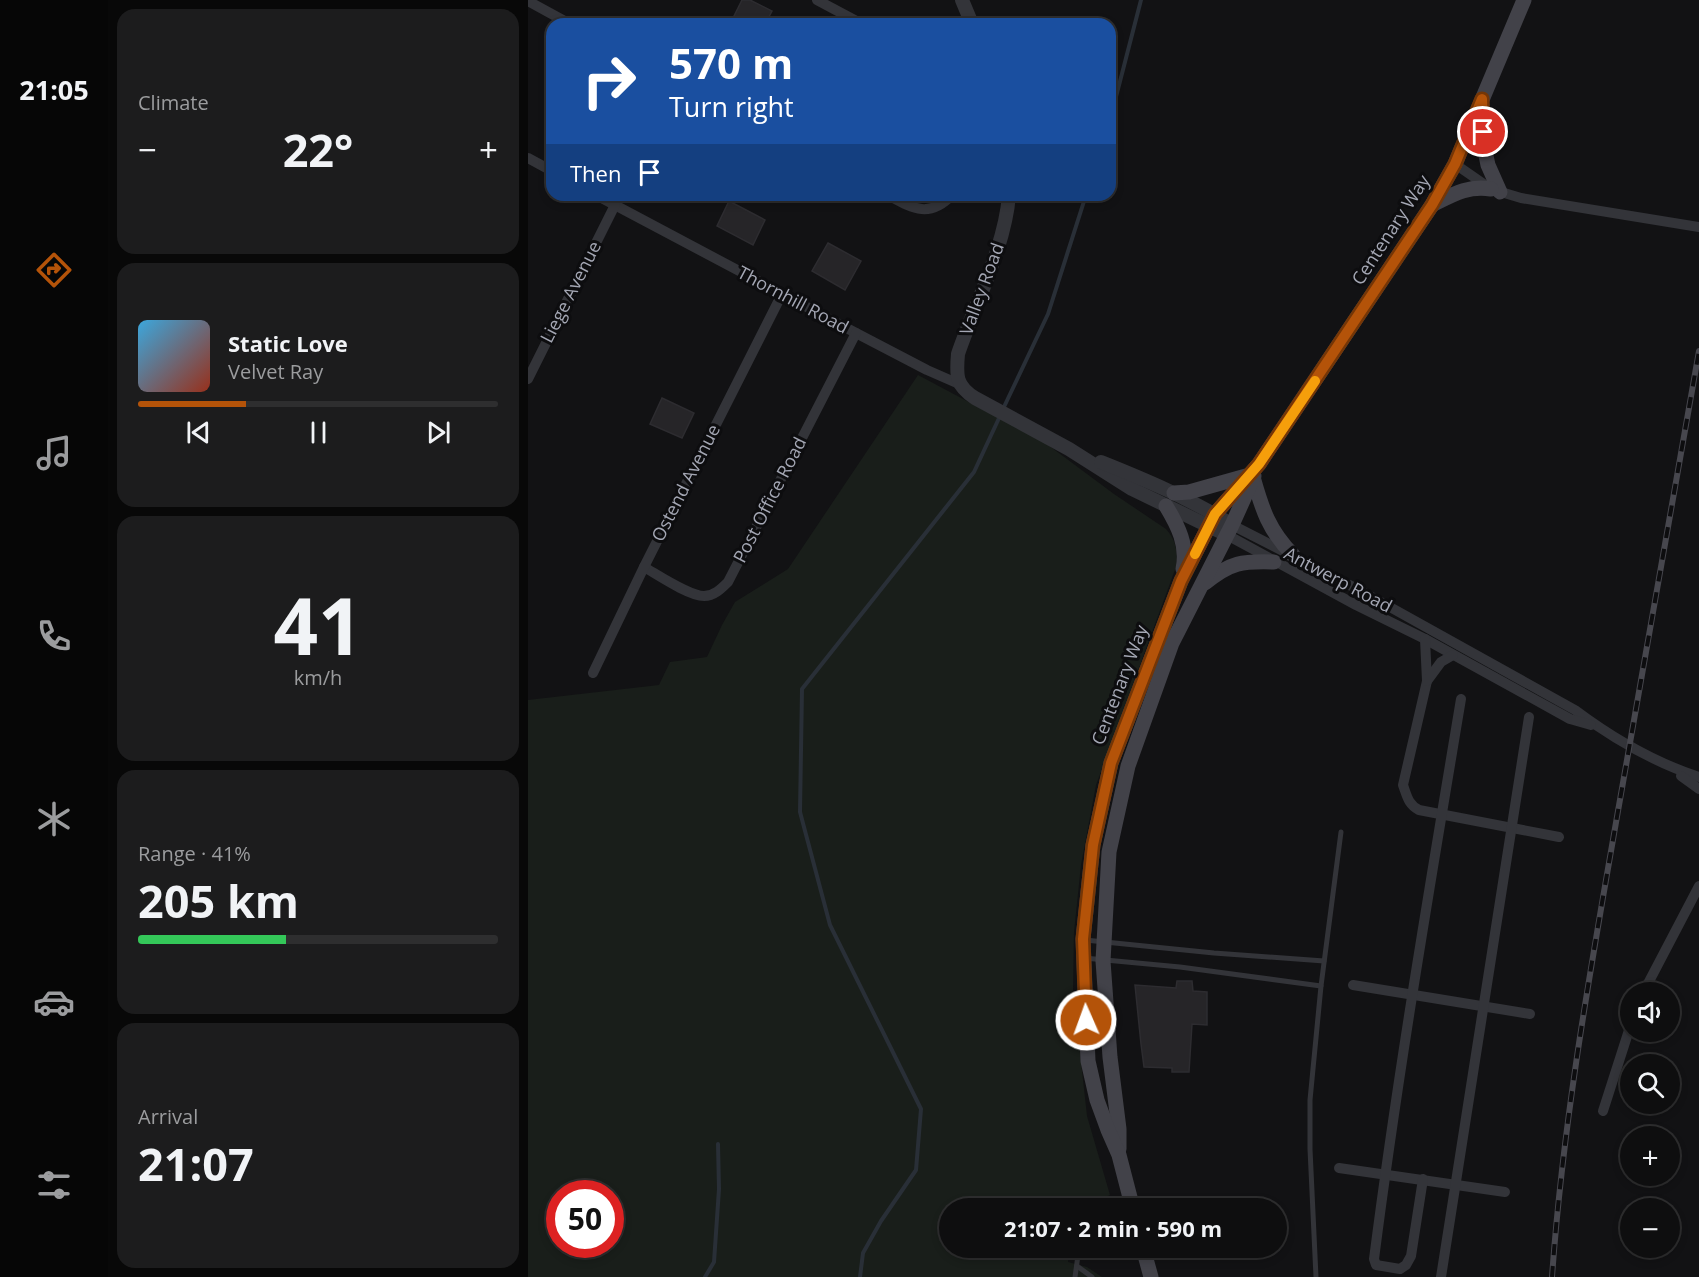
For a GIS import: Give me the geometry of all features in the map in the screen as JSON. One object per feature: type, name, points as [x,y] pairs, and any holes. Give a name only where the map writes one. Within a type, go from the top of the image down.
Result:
[{"type":"main road","name":"Centenary Way","points":[[1130,1198],[1119,1155],[1096,1100],[1088,1061],[1083,958],[1093,845],[1111,763],[1181,581],[1211,520],[1253,472],[1432,205],[1455,164],[1524,0]]},
{"type":"main road","points":[[1432,205],[1478,187],[1496,190],[1485,152],[1482,99]]},
{"type":"main road","name":"Centenary Way","points":[[1119,1155],[1119,1129],[1110,1057],[1103,960],[1109,852],[1128,766],[1172,643],[1229,530],[1253,472]]},
{"type":"main road","points":[[1181,581],[1185,551],[1170,499],[1253,472],[1266,519],[1280,542],[1293,555]]},
{"type":"main road","points":[[1201,586],[1234,564],[1252,561],[1274,562]]},
{"type":"main road","points":[[1146,1258],[1151,1277]]},
{"type":"street","points":[[817,0],[851,18]]},
{"type":"street","points":[[962,0],[970,18]]},
{"type":"street","points":[[528,1],[559,18]]},
{"type":"street","points":[[528,158],[546,168]]},
{"type":"street","points":[[1455,164],[1496,190],[1521,198],[1699,227]]},
{"type":"street","name":"Thornhill Road","points":[[607,201],[927,370],[959,384],[964,392],[1021,423]]},
{"type":"street","points":[[898,201],[919,210],[932,208],[944,201]]},
{"type":"street","name":"Valley Road","points":[[959,384],[958,354],[999,244],[1009,201]]},
{"type":"street","name":"Liege Avenue","points":[[528,379],[615,205]]},
{"type":"street","name":"Ostend Avenue","points":[[593,673],[782,294]]},
{"type":"street","name":"Post Office Road","points":[[644,567],[689,592],[702,596],[720,591],[728,582],[856,333]]},
{"type":"street","name":"Antwerp Road","points":[[1021,423],[1069,449],[1132,489],[1170,499],[1229,530],[1274,562],[1425,639],[1570,719],[1598,727]]},
{"type":"street","name":"Antwerp Road","points":[[1229,530],[1293,555],[1575,710],[1598,727],[1661,762],[1699,789]]},
{"type":"street","points":[[1425,639],[1427,681],[1403,785],[1407,799],[1419,810],[1559,837]]},
{"type":"street","points":[[1427,681],[1441,662],[1453,655]]},
{"type":"street","points":[[1423,1179],[1411,1256],[1406,1266],[1400,1269],[1376,1265],[1385,1174],[1412,994],[1461,699]]},
{"type":"street","points":[[1441,1277],[1529,717]]},
{"type":"street","name":"Antwerp Road","points":[[1661,762],[1699,777]]},
{"type":"street","points":[[1649,982],[1698,886]]},
{"type":"street","points":[[1353,985],[1530,1014]]},
{"type":"street","points":[[1603,1111],[1625,1042]]},
{"type":"street","points":[[1339,1168],[1505,1191]]},
{"type":"lane","points":[[1316,1277],[1310,1100],[1321,986],[1341,832]]},
{"type":"lane","points":[[1083,939],[1214,953],[1324,961]]},
{"type":"lane","points":[[1083,958],[1170,965],[1321,986]]},
{"type":"lane","points":[[1075,1277],[1078,1258]]},
{"type":"lane","points":[[1077,1266],[1092,1277]]},
{"type":"shaded area","points":[[918,375],[1044,442],[1166,529],[1174,542],[1176,567],[1096,785],[1081,865],[1074,932],[1073,990],[1087,1116],[1110,1195],[1103,1198],[939,1198],[939,1258],[1069,1258],[1068,1262],[1087,1267],[1102,1277],[528,1277],[528,700],[659,685],[670,662],[707,657],[735,602],[788,569]]},
{"type":"building","points":[[742,0],[750,0],[772,11],[768,18],[733,18]]},
{"type":"building","points":[[729,201],[765,220],[753,245],[717,226]]},
{"type":"building","points":[[828,243],[861,261],[845,290],[812,271]]},
{"type":"building","points":[[662,398],[694,413],[682,438],[650,424]]},
{"type":"building","points":[[1177,981],[1192,981],[1193,991],[1207,992],[1207,1025],[1192,1024],[1189,1072],[1172,1072],[1172,1068],[1144,1067],[1135,985],[1176,988]]},
{"type":"waterway","points":[[1116,97],[1141,0]]},
{"type":"waterway","points":[[1003,409],[1048,314],[1084,201]]},
{"type":"waterway","points":[[860,1277],[863,1253],[881,1221],[916,1170],[921,1109],[830,925],[800,812],[802,689],[974,472],[1000,416]]},
{"type":"waterway","points":[[705,1277],[714,1262],[719,1189],[718,1144]]},
{"type":"railway","points":[[1552,1277],[1563,1160],[1588,985],[1699,351]]},
{"type":"slow traffic","points":[[1195,554],[1215,514],[1259,464],[1315,381]]},
{"type":"route","points":[[1086,1020],[1083,939],[1093,845],[1111,763],[1181,581],[1215,514],[1259,464],[1432,205],[1455,164],[1482,99],[1483,132]]}]
